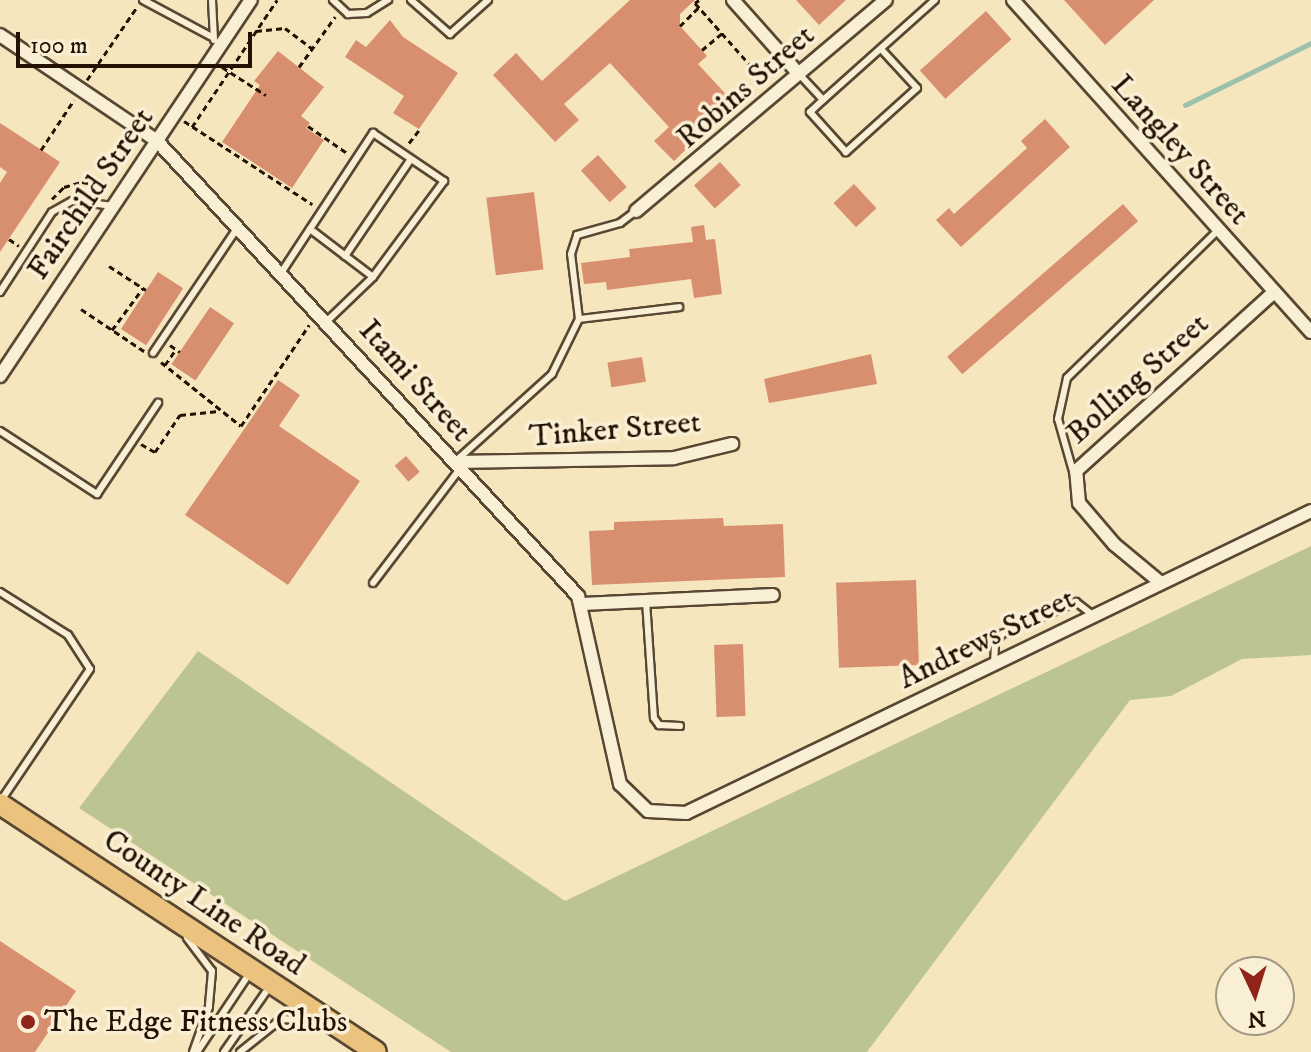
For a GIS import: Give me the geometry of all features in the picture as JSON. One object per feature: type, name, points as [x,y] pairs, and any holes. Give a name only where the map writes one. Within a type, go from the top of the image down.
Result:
[{"type":"main road","name":"County Line Road","points":[[0,803],[372,1050]]},
{"type":"street","name":"Fairchild Street","points":[[1,370],[177,112],[211,60],[216,42],[251,0]]},
{"type":"street","points":[[733,0],[799,74]]},
{"type":"street","name":"Robins Street","points":[[636,211],[680,179],[774,92],[886,0]]},
{"type":"street","name":"Langley Street","points":[[1013,0],[1216,232],[1311,332]]},
{"type":"street","name":"Itami Street","points":[[0,35],[157,141],[322,317],[582,604]]},
{"type":"street","name":"Bolling Street","points":[[1161,583],[1114,544],[1079,503],[1075,479],[1081,464],[1274,292]]},
{"type":"street","name":"Tinker Street","points":[[457,466],[674,458],[732,444]]},
{"type":"street","name":"Andrews Street","points":[[582,604],[620,784],[648,811],[686,813],[1311,511]]},
{"type":"street","points":[[582,604],[773,595]]},
{"type":"lane","points":[[142,0],[216,42]]},
{"type":"lane","points":[[212,0],[216,42]]},
{"type":"lane","points":[[333,0],[348,14],[367,13],[388,0]]},
{"type":"lane","points":[[411,0],[450,34],[488,0]]},
{"type":"lane","points":[[881,49],[917,88],[846,152],[810,112],[935,0]]},
{"type":"lane","points":[[799,74],[823,100]]},
{"type":"lane","points":[[281,273],[373,133],[444,181],[373,277],[322,317]]},
{"type":"lane","points":[[345,256],[411,159]]},
{"type":"lane","points":[[0,292],[52,212],[72,201],[114,206]]},
{"type":"lane","points":[[373,583],[457,466],[552,374],[579,319],[571,254],[575,239],[582,231],[620,223],[636,211]]},
{"type":"lane","points":[[153,353],[238,226]]},
{"type":"lane","points":[[310,229],[373,277]]},
{"type":"lane","points":[[1075,479],[1058,419],[1067,378],[1216,232]]},
{"type":"lane","points":[[579,319],[679,307]]},
{"type":"lane","points":[[0,431],[97,494],[158,403]]},
{"type":"lane","points":[[0,592],[68,635],[90,669],[0,803]]},
{"type":"lane","points":[[646,601],[654,718],[659,725],[680,726]]},
{"type":"lane","points":[[994,665],[995,642],[1002,634],[1076,602],[1094,616]]},
{"type":"lane","points":[[167,914],[212,971],[209,1007],[195,1052]]},
{"type":"lane","points":[[195,1052],[251,971]]},
{"type":"lane","points":[[224,1052],[271,984]]},
{"type":"lane","points":[[240,1052],[281,1019],[317,1021],[372,1050]]},
{"type":"path","points":[[41,150],[142,0]]},
{"type":"path","points":[[192,127],[277,0]]},
{"type":"path","points":[[699,0],[699,7],[774,92]]},
{"type":"path","points":[[680,26],[699,7]]},
{"type":"path","points":[[256,31],[285,28],[312,48]]},
{"type":"path","points":[[702,50],[722,33]]},
{"type":"path","points":[[211,60],[266,95]]},
{"type":"path","points":[[177,112],[192,127],[322,211]]},
{"type":"path","points":[[308,126],[356,159]]},
{"type":"path","points":[[402,153],[419,130]]},
{"type":"path","points":[[109,266],[144,289],[112,330]]},
{"type":"path","points":[[81,309],[197,386],[219,411],[241,426],[322,317]]},
{"type":"path","points":[[165,365],[176,349]]},
{"type":"path","points":[[133,439],[155,452],[180,415],[219,411]]},
{"type":"green space","points":[[1311,546],[1311,655],[1242,659],[1171,696],[1130,700],[867,1052],[451,1052],[79,808],[198,651],[565,901]]},
{"type":"building","points":[[630,0],[695,0],[680,14],[680,26],[707,56],[698,64],[734,103],[674,161],[654,141],[669,127],[610,63],[564,104],[579,120],[555,142],[493,75],[516,53],[542,81]]},
{"type":"building","points":[[796,0],[846,0],[819,25]]},
{"type":"building","points":[[1064,0],[1154,0],[1105,45]]},
{"type":"building","points":[[986,11],[1011,39],[945,99],[920,71]]},
{"type":"building","points":[[390,20],[403,37],[458,73],[419,129],[393,113],[404,96],[345,57],[356,40],[366,47]]},
{"type":"building","points":[[278,51],[324,87],[301,116],[310,123],[306,128],[324,140],[292,188],[222,142],[260,85],[254,81]]},
{"type":"building","points":[[1045,119],[1070,147],[961,247],[936,220],[949,208],[954,214],[1027,148],[1021,141]]},
{"type":"building","points":[[0,123],[60,162],[0,252],[0,183],[7,172],[0,167]]},
{"type":"building","points":[[598,155],[627,187],[610,202],[581,170]]},
{"type":"building","points":[[720,162],[741,185],[715,208],[694,185]]},
{"type":"building","points":[[854,184],[877,208],[856,227],[834,203]]},
{"type":"building","points":[[534,192],[544,269],[496,275],[486,198]]},
{"type":"building","points":[[1123,204],[1138,221],[962,374],[947,357]]},
{"type":"building","points":[[704,225],[706,240],[715,239],[722,294],[694,298],[691,279],[607,290],[606,282],[584,284],[581,263],[630,257],[629,249],[693,242],[691,227]]},
{"type":"building","points":[[158,272],[183,288],[146,345],[121,329]]},
{"type":"building","points":[[210,307],[234,323],[195,380],[171,364]]},
{"type":"building","points":[[871,354],[877,384],[769,403],[764,379]]},
{"type":"building","points":[[642,357],[646,382],[611,387],[607,362]]},
{"type":"building","points":[[278,380],[300,395],[279,426],[360,481],[288,585],[185,515]]},
{"type":"building","points":[[406,456],[420,472],[408,482],[395,466]]},
{"type":"building","points":[[723,518],[724,526],[783,524],[785,577],[592,585],[589,531],[614,530],[614,522]]},
{"type":"building","points":[[916,580],[919,665],[839,668],[836,583]]},
{"type":"building","points":[[743,644],[746,716],[717,717],[714,645]]},
{"type":"building","name":"The Edge Fitness Clubs","points":[[0,941],[76,991],[35,1052],[0,1052]]},
{"type":"waterway","points":[[1185,105],[1311,43]]},
{"type":"place","name":"The Edge Fitness Clubs","points":[[28,1022]]}]
